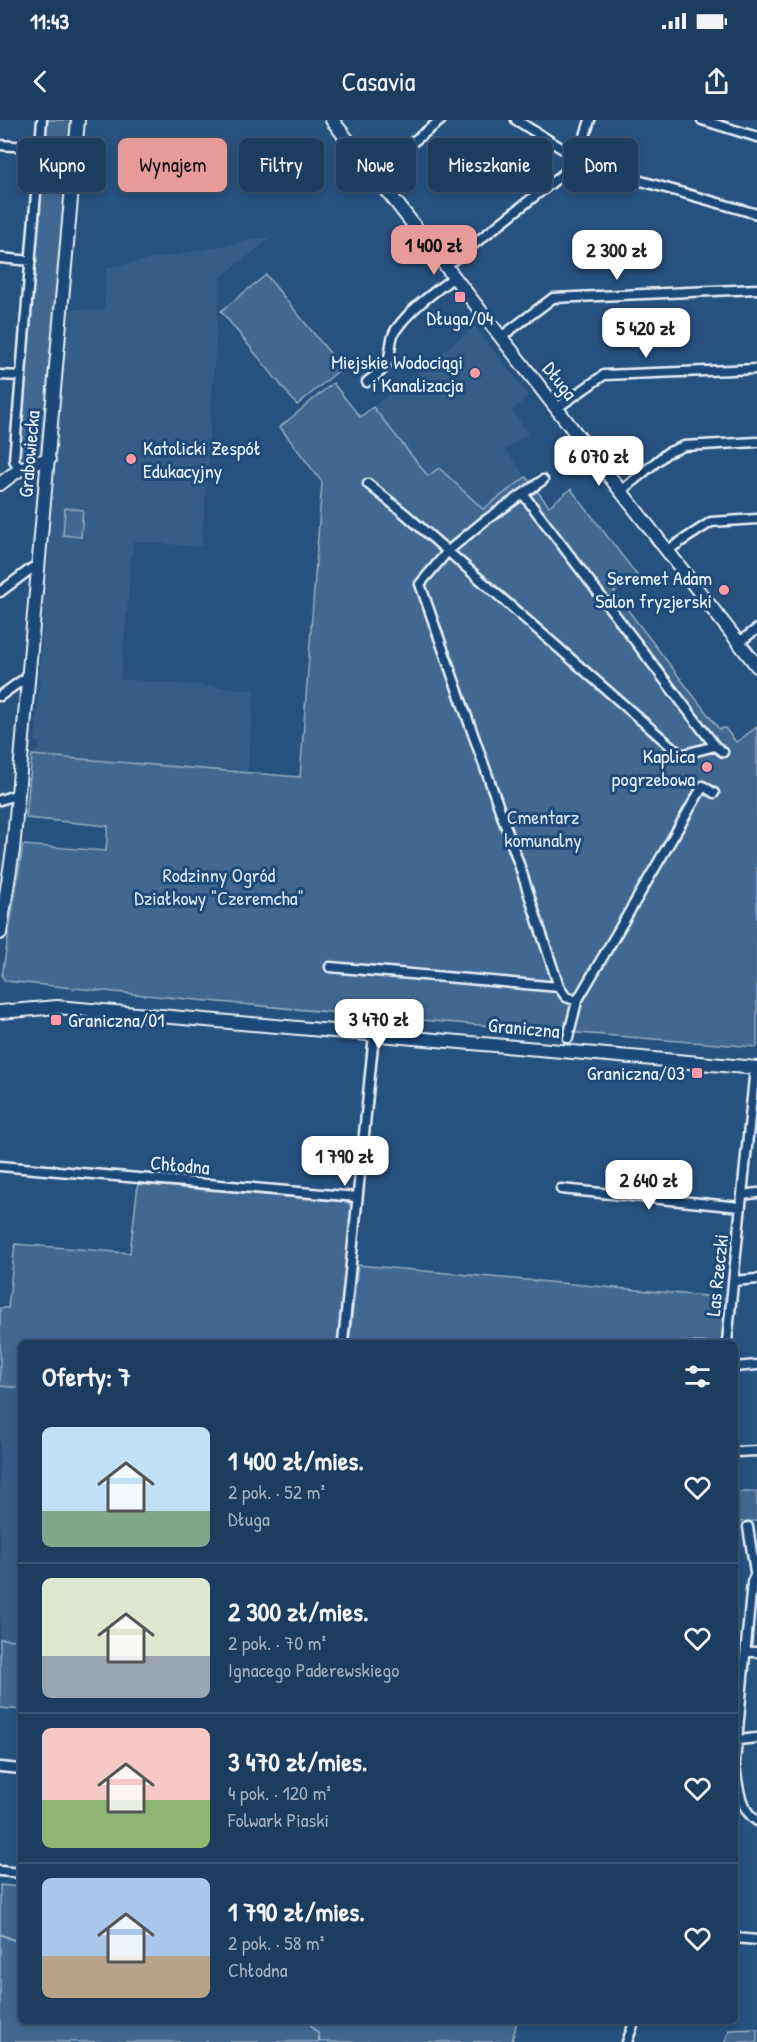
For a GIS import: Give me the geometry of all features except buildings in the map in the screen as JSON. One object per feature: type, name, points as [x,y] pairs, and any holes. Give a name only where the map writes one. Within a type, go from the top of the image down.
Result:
[{"type":"street","name":"Grabowiecka","points":[[41,138],[42,120]]},
{"type":"street","name":"Grabowiecka","points":[[0,933],[18,794],[78,120]]},
{"type":"street","name":"Długa","points":[[332,120],[346,138]]},
{"type":"street","points":[[416,140],[441,120]]},
{"type":"street","points":[[516,120],[564,149]]},
{"type":"street","points":[[584,138],[590,120]]},
{"type":"street","points":[[702,120],[757,137]]},
{"type":"street","points":[[0,145],[18,146]]},
{"type":"street","points":[[446,266],[564,173]]},
{"type":"street","points":[[638,180],[757,214]]},
{"type":"street","name":"Grabowiecka","points":[[20,469],[14,460],[36,192]]},
{"type":"street","name":"Długa","points":[[387,192],[757,666]]},
{"type":"street","points":[[0,258],[31,261]]},
{"type":"street","points":[[367,382],[384,368],[388,361],[390,345],[396,330],[416,307],[454,277]]},
{"type":"street","points":[[501,337],[554,298],[757,289]]},
{"type":"street","points":[[556,408],[604,375],[757,369]]},
{"type":"street","points":[[0,375],[21,376]]},
{"type":"street","points":[[621,490],[675,449],[684,446],[757,442]]},
{"type":"street","points":[[0,484],[20,469],[37,461],[49,459]]},
{"type":"street","points":[[543,480],[483,522],[448,551],[420,584],[560,987],[566,997],[577,1001]]},
{"type":"street","points":[[368,484],[681,755],[715,746]]},
{"type":"street","points":[[523,494],[715,746],[723,752]]},
{"type":"street","points":[[668,550],[711,522],[757,519]]},
{"type":"street","points":[[0,592],[32,568],[39,568]]},
{"type":"street","points":[[738,642],[757,629]]},
{"type":"street","points":[[0,696],[21,681],[28,680]]},
{"type":"street","points":[[568,1038],[577,1001],[703,786],[714,793]]},
{"type":"street","points":[[0,800],[18,794]]},
{"type":"street","points":[[330,967],[560,987]]},
{"type":"street","name":"Graniczna","points":[[0,1012],[57,1007],[756,1068]]},
{"type":"street","points":[[343,1340],[374,1035]]},
{"type":"street","name":"Las Rzeczki","points":[[727,1340],[756,1068]]},
{"type":"street","name":"Chłodna","points":[[0,1166],[357,1197]]},
{"type":"street","points":[[561,1189],[740,1207]]},
{"type":"street","points":[[742,1194],[757,1193]]},
{"type":"street","points":[[733,1281],[757,1279]]},
{"type":"street","points":[[738,1367],[757,1365]]},
{"type":"street","points":[[738,1452],[757,1451]]},
{"type":"street","points":[[748,1527],[756,1572],[752,1582],[738,1740],[757,1738]]},
{"type":"street","points":[[746,1652],[757,1652]]},
{"type":"street","points":[[0,1767],[18,1770]]},
{"type":"street","points":[[738,1781],[742,1803],[749,1815],[757,1821]]},
{"type":"street","points":[[0,1871],[18,1873]]},
{"type":"street","points":[[738,1938],[757,1940]]},
{"type":"street","points":[[627,2042],[634,2024]]},
{"type":"shaded area","name":"Katolicki Zespół Edukacyjny","points":[[273,236],[220,278],[202,547],[133,541],[121,679],[255,690],[247,773],[34,755],[34,751],[39,751],[39,743],[35,740],[39,673],[68,309],[104,310],[106,268]]},
{"type":"shaded area","points":[[475,326],[529,396],[512,411],[528,433],[506,450],[526,477],[483,510],[440,469],[428,477],[373,407]]},
{"type":"shaded area","points":[[0,1386],[18,1388],[18,1640],[0,1639]]},
{"type":"green space","points":[[42,120],[78,120],[76,138],[41,138]]},
{"type":"green space","points":[[36,192],[72,192],[49,460],[20,469],[14,460]]},
{"type":"green space","points":[[266,275],[342,368],[297,405],[221,311]]},
{"type":"green space","name":"Cmentarz komunalny","points":[[333,383],[360,417],[373,407],[428,476],[439,468],[483,509],[526,477],[549,506],[571,489],[637,575],[614,592],[719,729],[725,728],[736,742],[757,727],[757,1047],[381,1017],[5,981],[2,976],[23,845],[106,851],[108,826],[26,818],[32,755],[300,777],[322,482],[280,427]]},
{"type":"green space","points":[[65,508],[83,510],[81,537],[63,535]]},
{"type":"green space","points":[[138,1184],[347,1202],[354,1208],[339,1340],[18,1340],[18,1388],[0,1386],[0,1308],[8,1308],[15,1244],[130,1253]]},
{"type":"green space","points":[[358,1265],[727,1298],[721,1340],[349,1340]]},
{"type":"green space","points":[[738,1492],[757,1492],[757,1521],[738,1522]]},
{"type":"green space","points":[[0,1639],[18,1640],[18,1710],[0,1708]]},
{"type":"green space","points":[[0,1885],[18,1887],[18,2024],[516,2024],[512,2042],[0,2042]]},
{"type":"green space","points":[[757,2029],[757,2042],[725,2042],[729,2030]]},
{"type":"waterway","points":[[0,1934],[18,1942]]},
{"type":"waterway","points":[[310,2024],[319,2035],[319,2042]]},
{"type":"place","name":"Długa/04","points":[[460,297]]},
{"type":"place","name":"Miejskie Wodociągi i Kanalizacja","points":[[475,373]]},
{"type":"place","name":"Katolicki Zespół Edukacyjny","points":[[131,459]]},
{"type":"place","name":"Seremet Adam Salon fryzjerski","points":[[724,590]]},
{"type":"place","name":"Kaplica pogrzebowa","points":[[707,767]]},
{"type":"place","name":"Graniczna/01","points":[[56,1020]]},
{"type":"place","name":"Graniczna/03","points":[[697,1073]]},
{"type":"park label","name":"Rodzinny Ogród Działkowy \"Czeremcha\"","points":[[219,886]]}]
